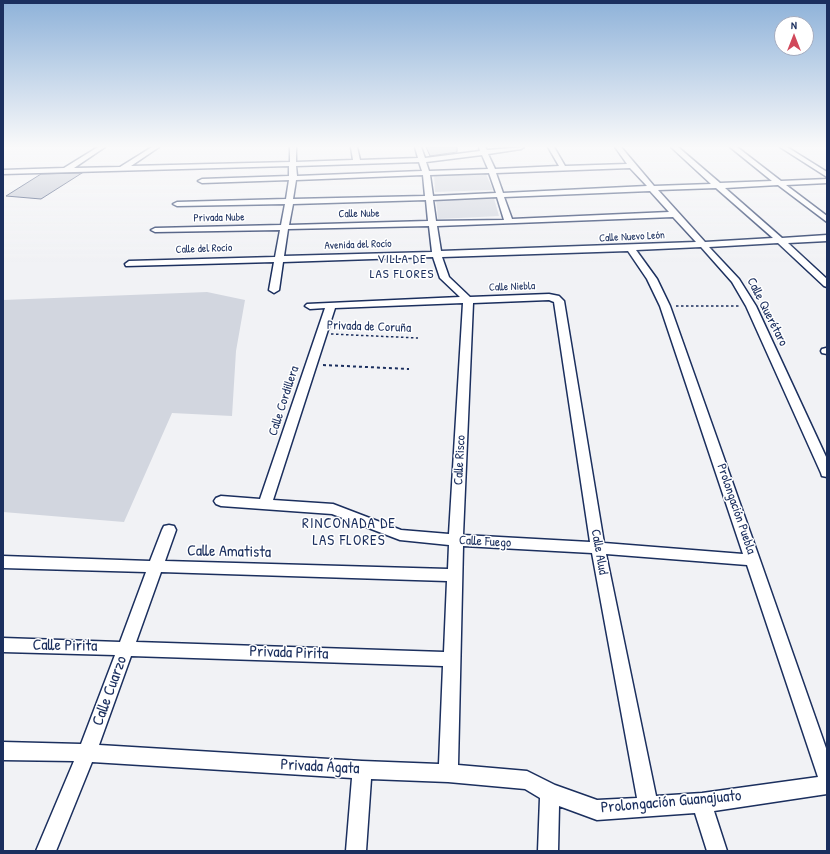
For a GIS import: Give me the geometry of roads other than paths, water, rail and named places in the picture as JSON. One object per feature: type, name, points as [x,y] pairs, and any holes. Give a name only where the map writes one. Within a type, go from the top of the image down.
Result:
[{"type":"street","points":[[274,290],[291,187]]},
{"type":"street","points":[[428,187],[434,224],[437,255],[445,278],[468,300]]},
{"type":"street","points":[[496,187],[509,222]]},
{"type":"street","points":[[177,204],[429,198],[700,187]]},
{"type":"street","points":[[719,187],[781,241],[827,284]]},
{"type":"street","points":[[785,187],[827,220]]},
{"type":"street","name":"Calle Querétaro","points":[[653,189],[736,281],[751,306],[827,473]]},
{"type":"street","name":"Calle Nube","points":[[284,227],[509,222],[676,214]]},
{"type":"street","name":"Privada Nube","points":[[155,230],[284,227]]},
{"type":"street","name":"Calle Nuevo León","points":[[437,255],[630,248],[827,238]]},
{"type":"street","name":"Prolongación Puebla","points":[[630,248],[652,279],[665,306],[827,778]]},
{"type":"street","name":"Avenida del Rocío","points":[[280,259],[437,255]]},
{"type":"street","name":"Calle del Rocío","points":[[129,264],[280,259]]},
{"type":"street","name":"Calle Niebla","points":[[310,306],[556,298]]},
{"type":"street","name":"Calle Alud","points":[[556,298],[559,301],[598,548],[648,806]]},
{"type":"street","name":"Calle Risco","points":[[448,773],[456,540],[468,300]]},
{"type":"street","name":"Calle Cordillera","points":[[265,505],[310,364],[331,305]]},
{"type":"street","name":"Calle Fuego","points":[[221,501],[333,509],[400,535],[753,560]]},
{"type":"street","name":"Calle Cuarzo","points":[[46,851],[87,753],[169,530]]},
{"type":"street","name":"Calle Amatista","points":[[3,562],[156,568],[455,575]]},
{"type":"street","name":"Calle Pirita","points":[[3,645],[127,647]]},
{"type":"street","name":"Privada Pirita","points":[[127,647],[452,659]]},
{"type":"street","name":"Privada Ágata","points":[[3,751],[87,753],[362,770],[448,773],[527,780],[550,793]]},
{"type":"street","points":[[356,851],[362,770]]},
{"type":"street","name":"Prolongación Guanajuato","points":[[550,793],[597,810],[702,803],[827,785]]},
{"type":"street","points":[[548,851],[550,793]]},
{"type":"street","points":[[702,803],[717,851]]},
{"type":"district","name":"VILLA DE LAS FLORES","points":[[402,268]]},
{"type":"district","name":"RINCONADA DE LAS FLORES","points":[[349,532]]}]
